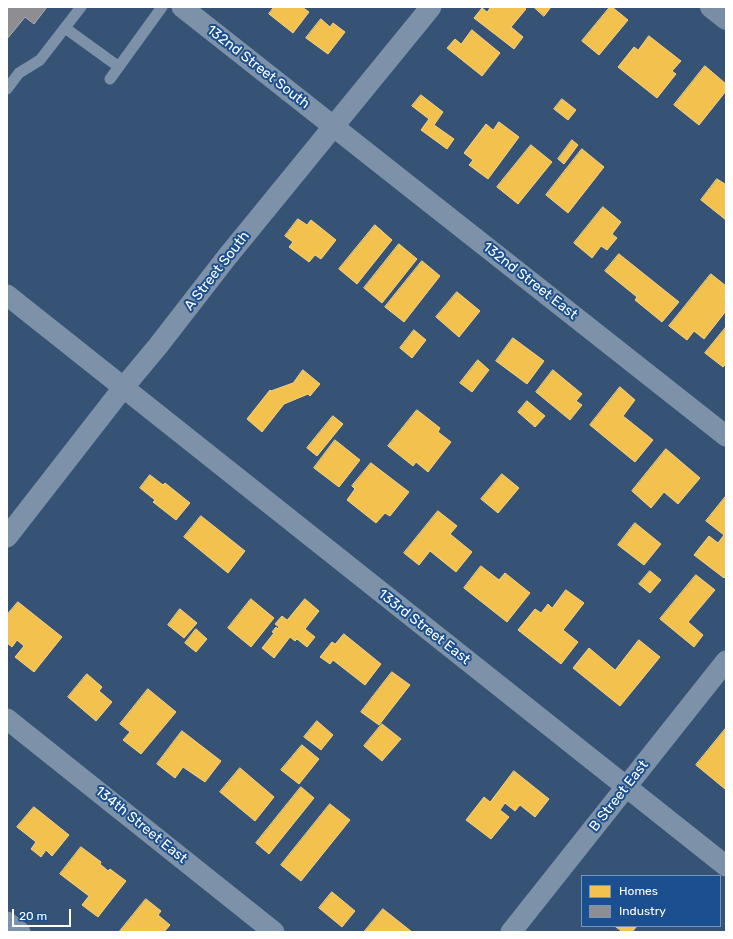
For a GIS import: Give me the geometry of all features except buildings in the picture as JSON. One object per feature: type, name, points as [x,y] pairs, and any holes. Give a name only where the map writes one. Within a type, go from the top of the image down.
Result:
[{"type":"main road","points":[[711,7],[726,19]]},
{"type":"street","name":"132nd Street South","points":[[182,7],[334,127]]},
{"type":"street","name":"A Street South","points":[[7,537],[227,257],[431,7]]},
{"type":"street","name":"132nd Street East","points":[[334,127],[726,436]]},
{"type":"street","name":"133rd Street East","points":[[7,295],[726,866]]},
{"type":"street","name":"B Street East","points":[[512,932],[726,661]]},
{"type":"street","name":"134th Street East","points":[[7,719],[274,932]]},
{"type":"street","points":[[7,922],[20,932]]},
{"type":"lane","points":[[7,89],[19,73],[40,60],[81,7]]},
{"type":"lane","points":[[110,79],[162,7]]},
{"type":"lane","points":[[65,28],[119,67]]}]
